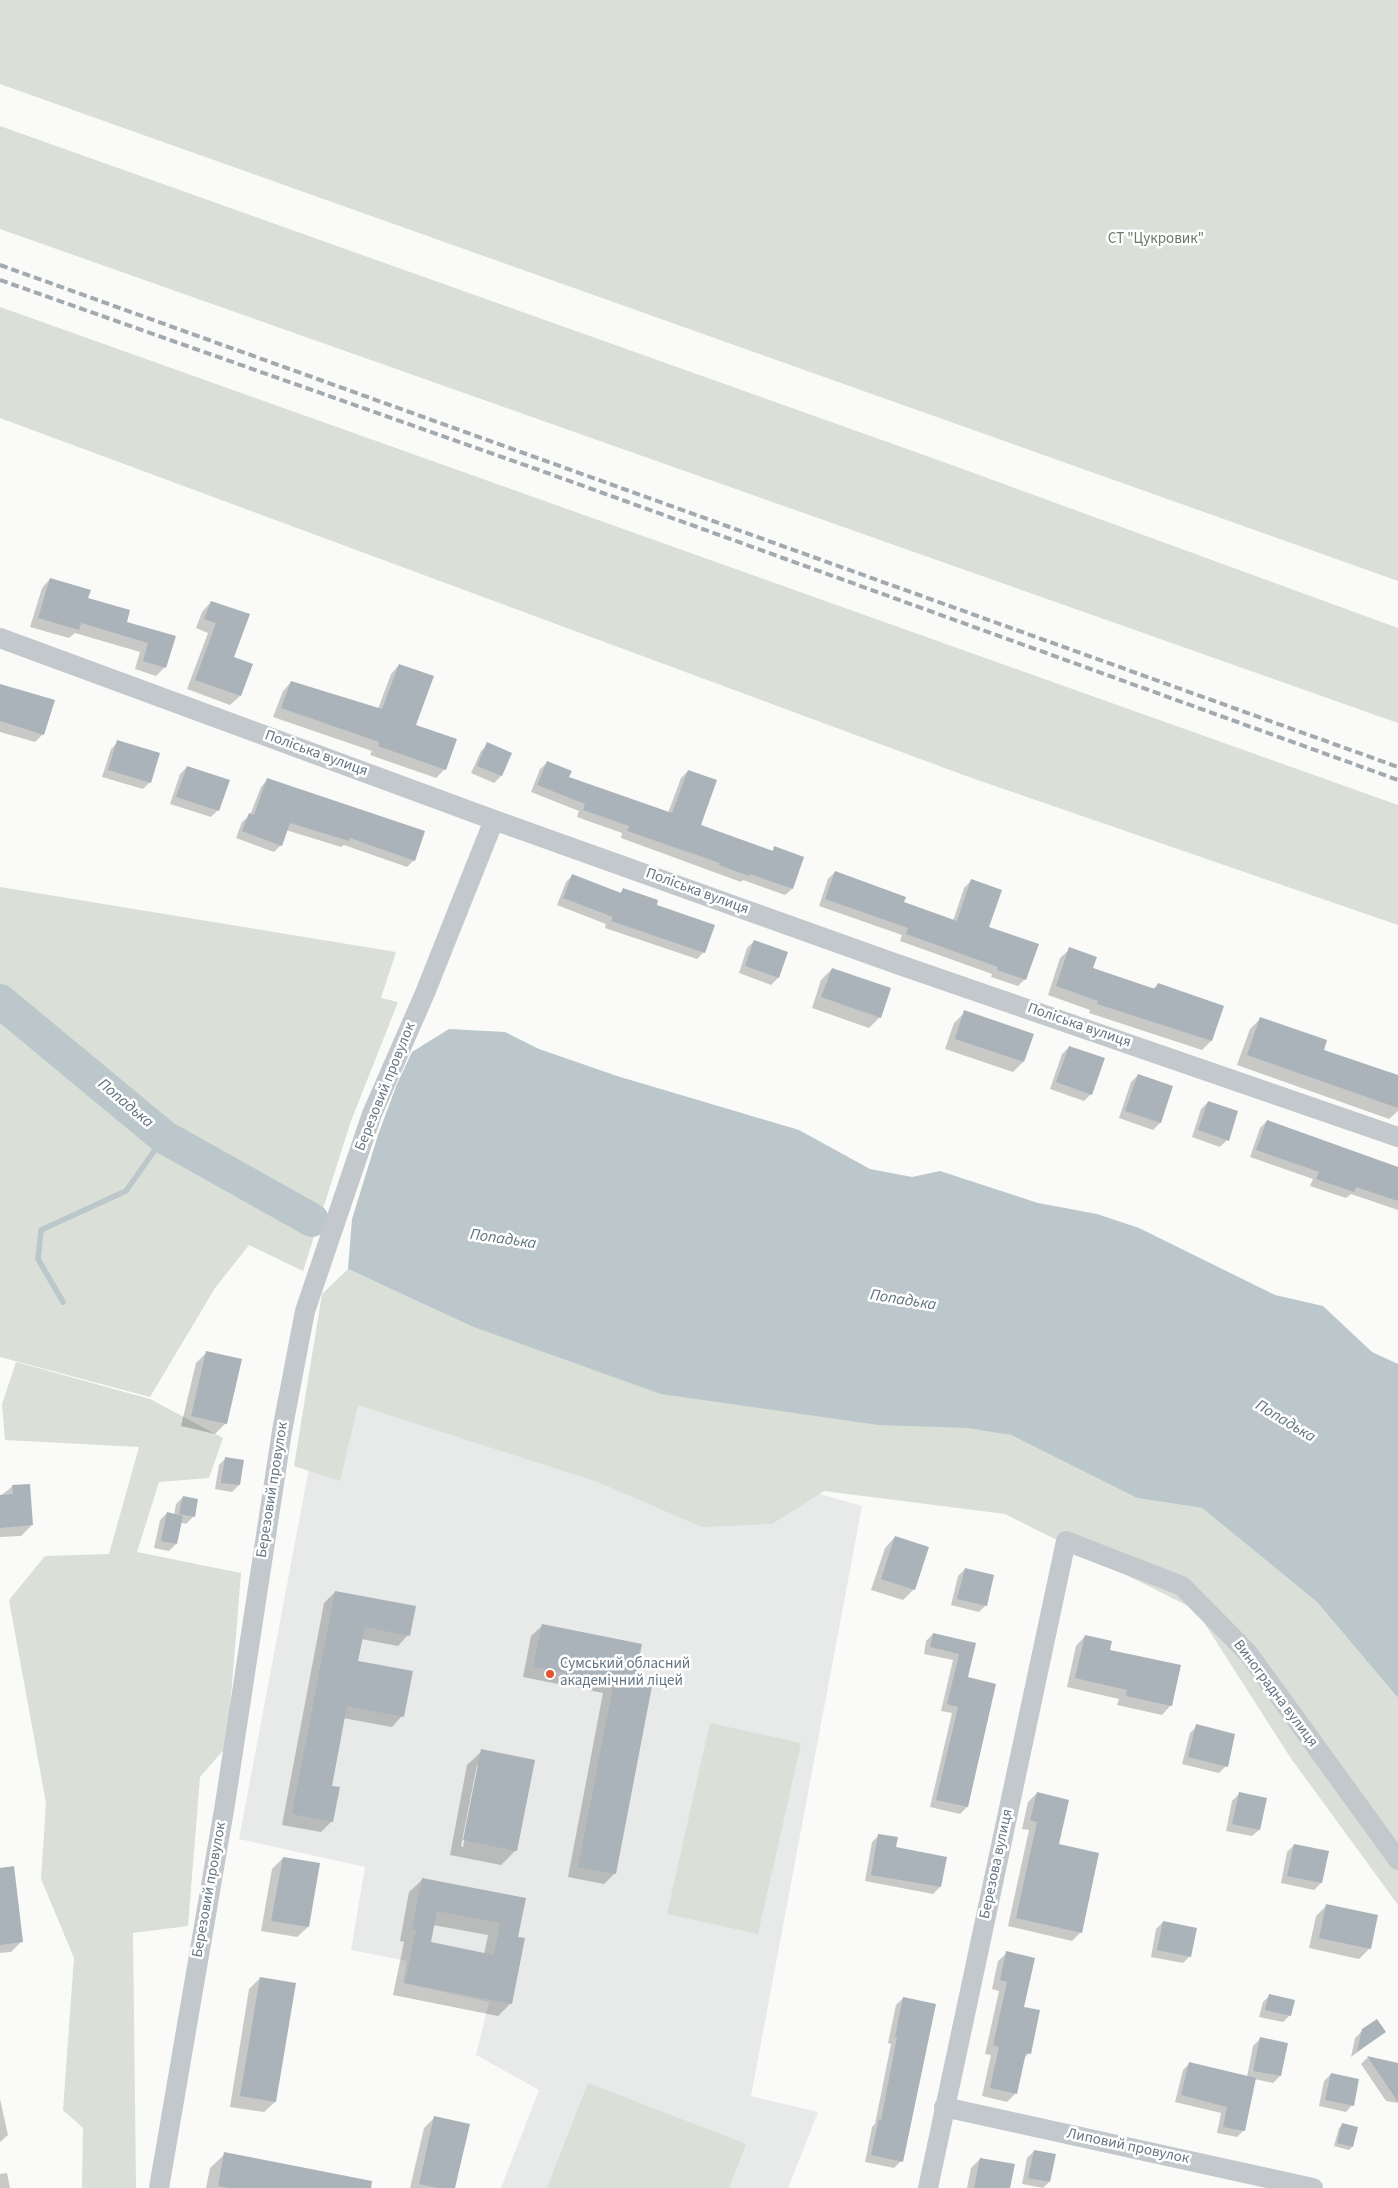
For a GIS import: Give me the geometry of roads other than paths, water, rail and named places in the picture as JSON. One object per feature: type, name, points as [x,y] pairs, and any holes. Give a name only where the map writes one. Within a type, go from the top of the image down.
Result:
[{"type":"street","name":"Поліська вулиця","points":[[0,638],[494,820],[894,963],[1398,1137]]},
{"type":"street","name":"Березовий провулок","points":[[159,2188],[225,1804],[282,1431],[305,1311],[372,1114],[425,993],[494,820]]},
{"type":"street","name":"Виноградна вулиця","points":[[1066,1541],[1182,1586],[1248,1653],[1398,1860]]},
{"type":"street","name":"Березова вулиця","points":[[928,2188],[1066,1541]]},
{"type":"street","name":"Липовий провулок","points":[[944,2107],[1313,2188]]},
{"type":"water","points":[[449,1029],[505,1032],[539,1049],[617,1076],[799,1130],[870,1169],[912,1177],[940,1171],[1038,1203],[1097,1214],[1139,1228],[1275,1295],[1323,1306],[1372,1352],[1398,1364],[1398,1698],[1317,1602],[1202,1508],[1137,1498],[1011,1435],[968,1428],[879,1425],[661,1394],[471,1326],[348,1269],[352,1219],[378,1135],[397,1084],[412,1052]]},
{"type":"waterway","name":"Попадька","points":[[0,1001],[164,1137],[312,1220]]},
{"type":"waterway","points":[[63,1302],[38,1259],[41,1230],[126,1191],[164,1137]]},
{"type":"railway","points":[[0,265],[1398,767]]},
{"type":"railway","points":[[0,280],[553,475],[1398,780]]},
{"type":"place","name":"Сумський обласний академічний ліцей","points":[[550,1674]]},
{"type":"park label","name":"СТ \"Цукровик\"","points":[[1156,240]]}]
